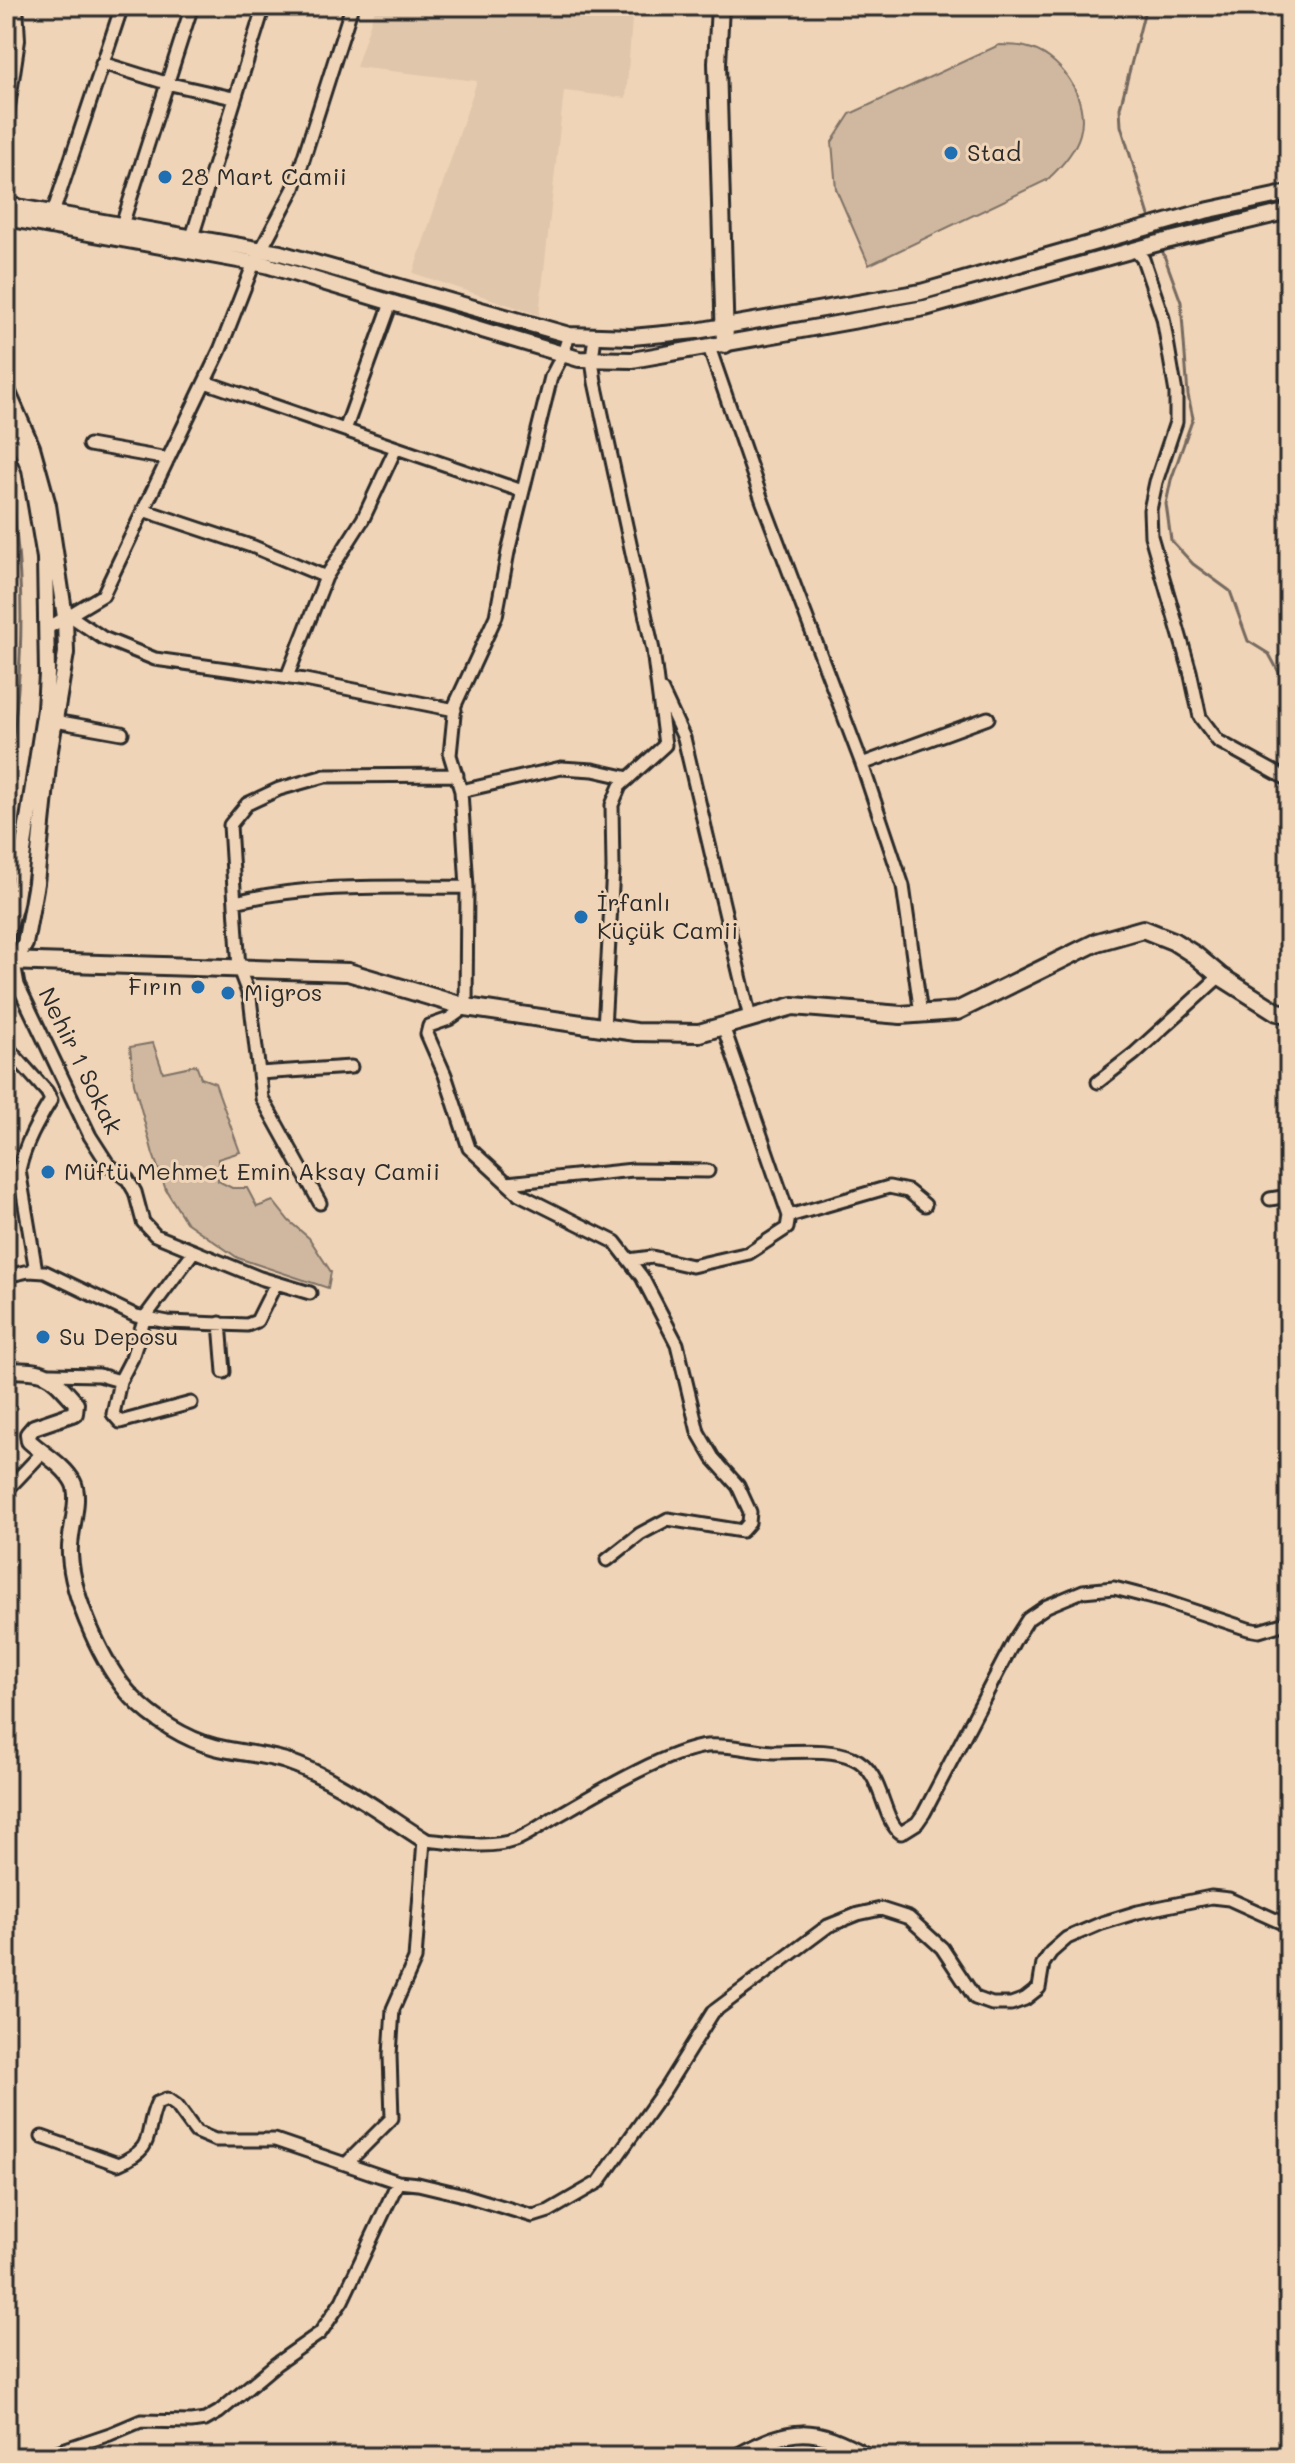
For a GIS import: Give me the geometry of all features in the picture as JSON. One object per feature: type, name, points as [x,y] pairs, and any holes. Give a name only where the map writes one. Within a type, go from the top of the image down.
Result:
[{"type":"main road","points":[[717,345],[726,326],[717,63],[720,6]]},
{"type":"main road","points":[[9,966],[348,972],[466,1007],[636,1032],[699,1033],[793,1006],[901,1015],[957,1011],[1097,942],[1143,929],[1173,941],[1220,976],[1277,1012],[1289,1014]]},
{"type":"street","points":[[6,113],[17,40],[15,6]]},
{"type":"street","points":[[53,213],[122,6]]},
{"type":"street","points":[[122,225],[192,6]]},
{"type":"street","points":[[192,237],[264,6]]},
{"type":"street","points":[[46,629],[103,595],[205,382],[258,256],[294,188],[352,6]]},
{"type":"street","points":[[102,63],[166,83],[233,98]]},
{"type":"street","points":[[6,205],[192,237],[569,335],[632,337],[726,326],[921,292],[1205,211],[1289,193]]},
{"type":"street","points":[[6,218],[258,256],[391,303],[563,354],[592,359],[632,360],[925,308],[1166,241],[1289,211]]},
{"type":"street","points":[[1142,248],[1163,318],[1176,393],[1176,422],[1150,510],[1151,536],[1200,717],[1218,741],[1289,780]]},
{"type":"street","points":[[345,430],[391,303]]},
{"type":"street","points":[[569,335],[551,377],[522,491],[496,616],[455,710],[450,755],[461,791],[467,887],[466,1007],[449,1019],[429,1026],[427,1034],[445,1075],[469,1148],[519,1194],[615,1242],[642,1277],[677,1344],[698,1432],[713,1458],[738,1486],[750,1512],[749,1523],[742,1531],[668,1519],[640,1534],[607,1560]]},
{"type":"street","points":[[595,336],[592,359],[595,382],[653,650],[665,745],[620,786],[612,805],[613,869],[604,1028]]},
{"type":"street","points":[[717,345],[762,500],[862,764],[903,886],[921,1014]]},
{"type":"street","points":[[205,382],[522,491]]},
{"type":"street","points":[[6,388],[40,469],[67,616],[66,653],[49,756],[36,883],[25,944],[9,966]]},
{"type":"street","points":[[6,414],[30,469],[45,558],[46,629],[45,709],[15,904],[6,937]]},
{"type":"street","points":[[89,445],[168,459]]},
{"type":"street","points":[[287,677],[326,577],[363,519],[396,448]]},
{"type":"street","points":[[143,510],[254,547],[326,577]]},
{"type":"street","points":[[67,616],[103,638],[155,659],[287,677],[455,710]]},
{"type":"street","points":[[656,680],[684,738],[750,1018]]},
{"type":"street","points":[[862,764],[988,718]]},
{"type":"street","points":[[55,721],[122,733]]},
{"type":"street","points":[[461,791],[561,768],[593,770],[629,778]]},
{"type":"street","points":[[320,1203],[262,1098],[250,998],[239,969],[230,825],[247,804],[279,789],[325,776],[457,775]]},
{"type":"street","points":[[235,902],[270,893],[306,889],[467,887]]},
{"type":"street","name":"Nehir 1 Sokak","points":[[9,966],[90,1136],[108,1164],[128,1180],[135,1192],[143,1222],[155,1235],[276,1283],[310,1293]]},
{"type":"street","points":[[1098,1082],[1134,1054],[1220,976]]},
{"type":"street","points":[[629,1260],[652,1257],[692,1266],[749,1253],[787,1228],[789,1216],[723,1026]]},
{"type":"street","points":[[6,1046],[51,1100],[35,1125],[19,1170],[36,1271]]},
{"type":"street","points":[[259,1073],[351,1067]]},
{"type":"street","points":[[507,1183],[633,1170],[708,1171]]},
{"type":"street","points":[[789,1216],[889,1187],[908,1191],[925,1205]]},
{"type":"street","points":[[1270,1199],[1289,1196]]},
{"type":"street","points":[[191,1403],[120,1422],[113,1414],[120,1381],[132,1358],[145,1317],[194,1251]]},
{"type":"street","points":[[6,1276],[45,1272],[136,1316],[168,1322],[247,1325],[257,1321],[276,1283]]},
{"type":"street","points":[[220,1323],[224,1372]]},
{"type":"street","points":[[6,1370],[99,1375],[120,1381]]},
{"type":"street","points":[[50,1374],[77,1408],[75,1413],[34,1427],[28,1434],[29,1441],[66,1471],[76,1485],[69,1555],[73,1574],[100,1652],[131,1696],[160,1721],[211,1746],[286,1761],[340,1786],[424,1840],[492,1845],[515,1840],[598,1792],[679,1753],[709,1746],[851,1757],[865,1764],[883,1797],[893,1828],[901,1833],[917,1823],[924,1813],[1028,1619],[1047,1606],[1083,1591],[1114,1588],[1248,1629],[1259,1631],[1289,1622]]},
{"type":"street","points":[[6,1491],[42,1453]]},
{"type":"street","points":[[347,2163],[392,2118],[390,2055],[393,2009],[415,1959],[424,1840]]},
{"type":"street","points":[[42,2137],[118,2164],[136,2156],[145,2144],[157,2103],[167,2099],[177,2106],[196,2132],[215,2140],[275,2140],[398,2182],[460,2194],[533,2216],[549,2211],[599,2182],[665,2089],[713,2012],[828,1926],[858,1914],[881,1909],[909,1918],[942,1948],[975,1998],[992,2004],[1011,2004],[1025,1999],[1039,1988],[1043,1964],[1067,1938],[1138,1912],[1211,1897],[1229,1899],[1289,1926]]},
{"type":"street","points":[[42,2457],[141,2421],[191,2422],[205,2420],[219,2412],[276,2364],[320,2333],[342,2301],[398,2182]]},
{"type":"street","points":[[736,2457],[772,2438],[794,2432],[840,2441],[869,2457]]},
{"type":"shaded area","points":[[376,6],[633,6],[626,98],[564,91],[539,315],[413,273],[477,81],[356,67]]},
{"type":"shaded area","name":"Stad","points":[[999,45],[1022,46],[1038,51],[1050,58],[1069,80],[1081,106],[1080,134],[1075,147],[1047,180],[869,265],[836,189],[832,142],[850,114]]},
{"type":"shaded area","points":[[153,1043],[163,1072],[196,1065],[201,1078],[215,1083],[240,1152],[218,1159],[218,1181],[232,1188],[247,1188],[257,1207],[273,1201],[289,1221],[309,1238],[331,1272],[328,1288],[238,1258],[186,1222],[166,1190],[134,1083],[130,1047]]},
{"type":"waterway","points":[[1146,6],[1120,108],[1121,126],[1151,222]]},
{"type":"waterway","points":[[1161,247],[1181,302],[1188,395],[1193,418],[1171,480],[1166,504],[1171,540],[1193,564],[1230,591],[1248,641],[1269,654],[1289,691]]},
{"type":"waterway","points":[[6,472],[15,517],[21,595],[18,690],[6,784]]},
{"type":"place","name":"Stad","points":[[951,153]]},
{"type":"place","name":"28 Mart Camii","points":[[165,177]]},
{"type":"place","name":"İrfanlı Küçük Camii","points":[[581,917]]},
{"type":"place","name":"Fırın","points":[[198,987]]},
{"type":"place","name":"Migros","points":[[228,993]]},
{"type":"place","name":"Müftü Mehmet Emin Aksay Camii","points":[[48,1172]]},
{"type":"place","name":"Su Deposu","points":[[43,1337]]}]
